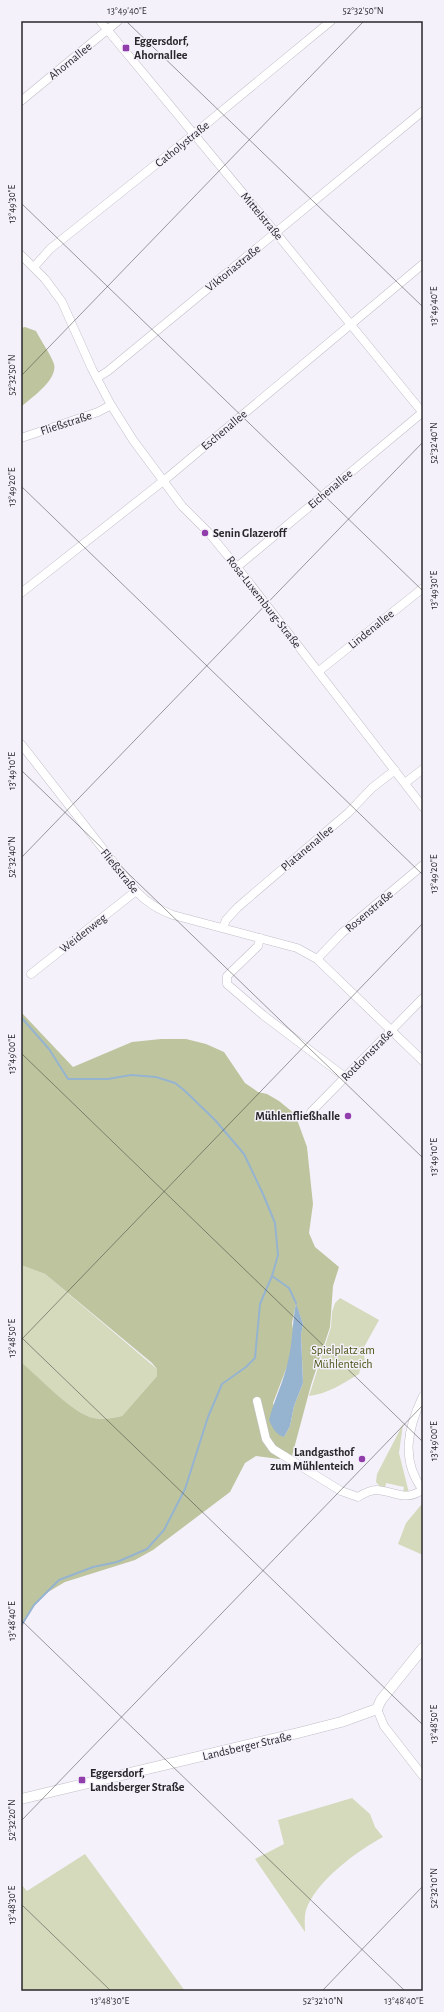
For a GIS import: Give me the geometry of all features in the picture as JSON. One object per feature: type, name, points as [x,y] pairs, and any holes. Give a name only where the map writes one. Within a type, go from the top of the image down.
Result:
[{"type":"main road","points":[[377,1709],[381,1700],[423,1648]]},
{"type":"main road","name":"Landsberger Straße","points":[[21,1799],[298,1734],[341,1722],[377,1709]]},
{"type":"street","name":"Mittelstraße","points":[[100,21],[423,412]]},
{"type":"street","name":"Ahornallee","points":[[21,101],[118,21]]},
{"type":"street","name":"Catholystraße","points":[[34,267],[50,249],[194,134],[331,21]]},
{"type":"street","name":"Viktoriastraße","points":[[97,378],[108,371],[423,111]]},
{"type":"street","name":"Rosa-Luxemburg-Straße","points":[[21,255],[55,290],[111,405],[133,440],[182,506],[208,532],[237,567],[423,807]]},
{"type":"street","name":"Eschenallee","points":[[21,592],[164,480],[423,264]]},
{"type":"street","name":"Fließstraße","points":[[21,438],[98,412],[111,405]]},
{"type":"street","name":"Eichenallee","points":[[237,567],[423,412]]},
{"type":"street","name":"Lindenallee","points":[[319,671],[423,588]]},
{"type":"street","name":"Fließstraße","points":[[21,744],[136,891],[147,902],[161,910],[297,948],[317,959],[392,1029],[423,1061]]},
{"type":"street","name":"Platanenallee","points":[[223,928],[226,920],[238,907],[348,814],[372,788],[395,770]]},
{"type":"street","points":[[405,783],[423,770]]},
{"type":"street","name":"Rosenstraße","points":[[317,959],[342,933],[423,865]]},
{"type":"street","name":"Weidenweg","points":[[31,974],[136,891]]},
{"type":"street","points":[[260,938],[258,946],[227,976],[227,984],[259,1012],[345,1077]]},
{"type":"street","name":"Rotdornstraße","points":[[311,1112],[423,998]]},
{"type":"street","points":[[257,1401],[266,1439],[273,1449],[341,1491],[358,1496],[374,1490],[408,1496],[415,1495],[423,1490],[416,1480],[410,1460],[408,1441],[412,1421],[423,1396]]},
{"type":"street","points":[[377,1709],[384,1726],[423,1776]]},
{"type":"green space","points":[[25,327],[36,331],[54,364],[54,370],[52,376],[43,388],[21,407],[21,328]]},
{"type":"green space","points":[[21,1012],[73,1067],[132,1042],[161,1039],[186,1039],[206,1044],[224,1052],[245,1083],[258,1092],[267,1094],[279,1101],[295,1114],[307,1147],[313,1204],[309,1233],[315,1247],[339,1267],[333,1286],[330,1327],[311,1385],[292,1456],[279,1459],[256,1456],[245,1463],[230,1492],[153,1550],[135,1560],[65,1582],[43,1595],[30,1610],[21,1625],[21,1362],[76,1410],[94,1418],[101,1419],[122,1416],[157,1376],[157,1369],[152,1363],[45,1274],[21,1265]],"holes":[[[296,1304],[303,1324],[301,1335],[303,1383],[294,1406],[290,1426],[284,1437],[273,1403],[288,1364],[294,1336],[292,1323]]]},
{"type":"green space","points":[[21,1265],[45,1274],[157,1369],[157,1376],[122,1416],[101,1419],[94,1418],[76,1410],[21,1362]]},
{"type":"green space","name":"Spielplatz am Mühlenteich","points":[[340,1298],[379,1320],[363,1349],[366,1367],[360,1370],[359,1374],[335,1388],[323,1393],[309,1396],[331,1327],[332,1312],[335,1303]]},
{"type":"green space","points":[[403,1424],[399,1453],[409,1493],[403,1492],[404,1487],[386,1483],[385,1489],[381,1488],[376,1482],[377,1474]]},
{"type":"green space","points":[[421,1505],[423,1506],[423,1555],[398,1544],[406,1523]]},
{"type":"green space","points":[[352,1798],[370,1814],[375,1827],[383,1837],[361,1850],[338,1868],[319,1888],[311,1899],[306,1910],[305,1932],[255,1859],[284,1844],[278,1820]]},
{"type":"green space","points":[[85,1854],[185,1991],[21,1991],[21,1884],[27,1891]]},
{"type":"water","points":[[296,1303],[303,1324],[301,1335],[303,1383],[294,1406],[290,1426],[284,1437],[277,1433],[269,1420],[288,1361]]},
{"type":"waterway","points":[[21,1017],[49,1049],[68,1079],[108,1079],[131,1075],[156,1077],[175,1083],[185,1091],[215,1120],[244,1154],[275,1223],[278,1255],[272,1276],[260,1304],[255,1358],[246,1367],[222,1384],[208,1417],[185,1489],[164,1530],[147,1549],[117,1562],[93,1567],[59,1580],[34,1605],[21,1626]]},
{"type":"waterway","points":[[272,1276],[289,1288],[296,1303]]},
{"type":"place","name":"Eggersdorf, Ahornallee","points":[[126,48]]},
{"type":"place","name":"Senin Glazeroff","points":[[205,533]]},
{"type":"place","name":"Mühlenfließhalle","points":[[348,1116]]},
{"type":"place","name":"Landgasthof zum Mühlenteich","points":[[362,1459]]},
{"type":"place","name":"Eggersdorf, Landsberger Straße","points":[[82,1780]]}]
